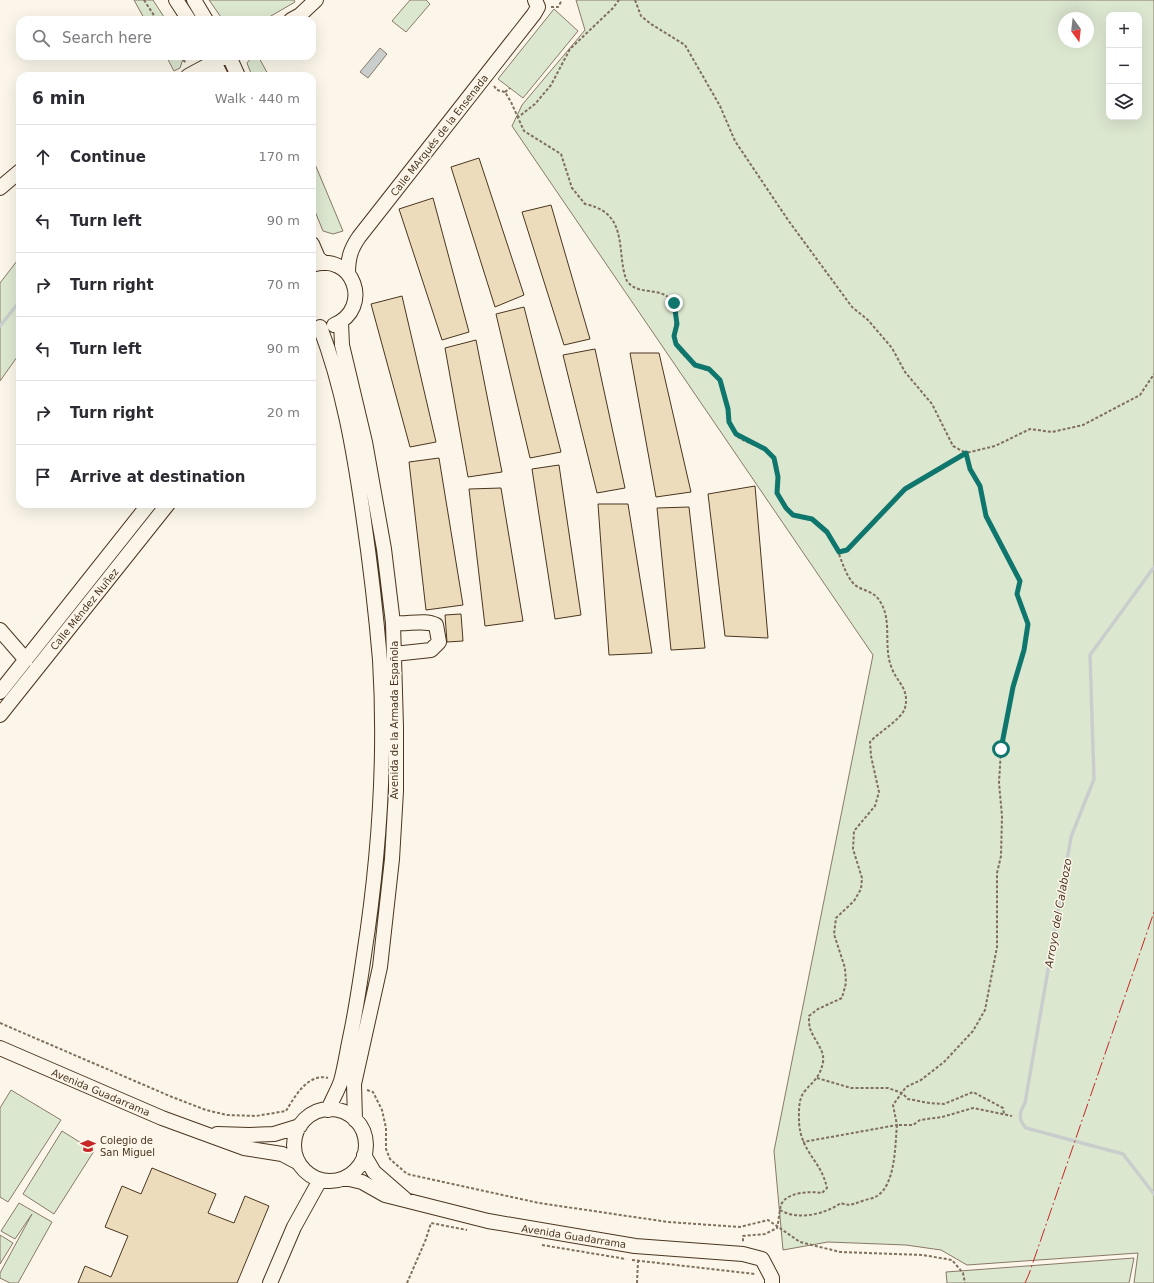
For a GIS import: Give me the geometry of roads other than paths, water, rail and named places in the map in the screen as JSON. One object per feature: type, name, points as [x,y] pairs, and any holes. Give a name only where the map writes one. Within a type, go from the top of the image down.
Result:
[{"type":"street","points":[[176,0],[186,16]]},
{"type":"street","points":[[194,0],[204,16]]},
{"type":"street","points":[[298,16],[316,0]]},
{"type":"street","name":"Calle MArqués de la Ensenada","points":[[348,274],[348,260],[351,249],[359,237],[534,14],[538,7],[535,0]]},
{"type":"street","points":[[188,71],[213,60]]},
{"type":"street","points":[[217,60],[220,72]]},
{"type":"street","points":[[231,60],[236,72]]},
{"type":"street","points":[[0,188],[16,174]]},
{"type":"street","points":[[316,253],[318,264],[334,264],[348,274],[355,286],[356,296],[354,306],[349,315],[341,322],[332,326],[316,326]]},
{"type":"street","name":"Avenida de la Armada Española","points":[[328,1110],[348,1083],[380,967],[392,859],[396,791],[394,623],[384,549],[369,465],[342,344],[341,322]]},
{"type":"street","name":"Avenida de la Armada Española","points":[[316,326],[331,354],[356,466],[366,536],[380,659],[382,718],[381,780],[374,880],[358,995],[348,1083],[355,1120]]},
{"type":"street","name":"Calle Méndez Nuñez","points":[[0,692],[146,508]]},
{"type":"street","name":"Calle Méndez Nuñez","points":[[0,715],[165,508]]},
{"type":"street","points":[[394,623],[403,624],[431,622],[436,625],[439,635],[438,642],[431,650],[394,654]]},
{"type":"street","points":[[0,630],[26,660]]},
{"type":"street","name":"Avenida Guadarrama","points":[[0,1048],[162,1118],[244,1148],[282,1154],[299,1164]]},
{"type":"street","points":[[328,1110],[338,1111],[355,1120],[364,1136],[364,1155],[360,1164],[345,1178],[337,1180],[320,1180],[304,1171],[299,1164],[294,1145],[300,1126],[307,1118],[317,1112],[328,1110]]},
{"type":"street","name":"Avenida Guadarrama","points":[[202,1133],[249,1135],[274,1134],[300,1126]]},
{"type":"street","name":"Avenida Guadarrama","points":[[364,1155],[374,1172],[407,1200]]},
{"type":"street","name":"Avenida Guadarrama","points":[[345,1178],[362,1182],[385,1195],[488,1221],[634,1246],[743,1254],[762,1259],[772,1281]]},
{"type":"street","points":[[270,1283],[294,1227],[320,1180]]},
{"type":"street","points":[[384,1180],[385,1195]]},
{"type":"waterway","points":[[0,326],[16,306]]},
{"type":"waterway","name":"Arroyo del Calabozo","points":[[1154,567],[1090,655],[1094,779],[1071,837],[1025,1103],[1020,1116],[1026,1128],[1123,1154],[1154,1194]]},
{"type":"place","name":"Colegio de San Miguel","points":[[88,1146]]}]
